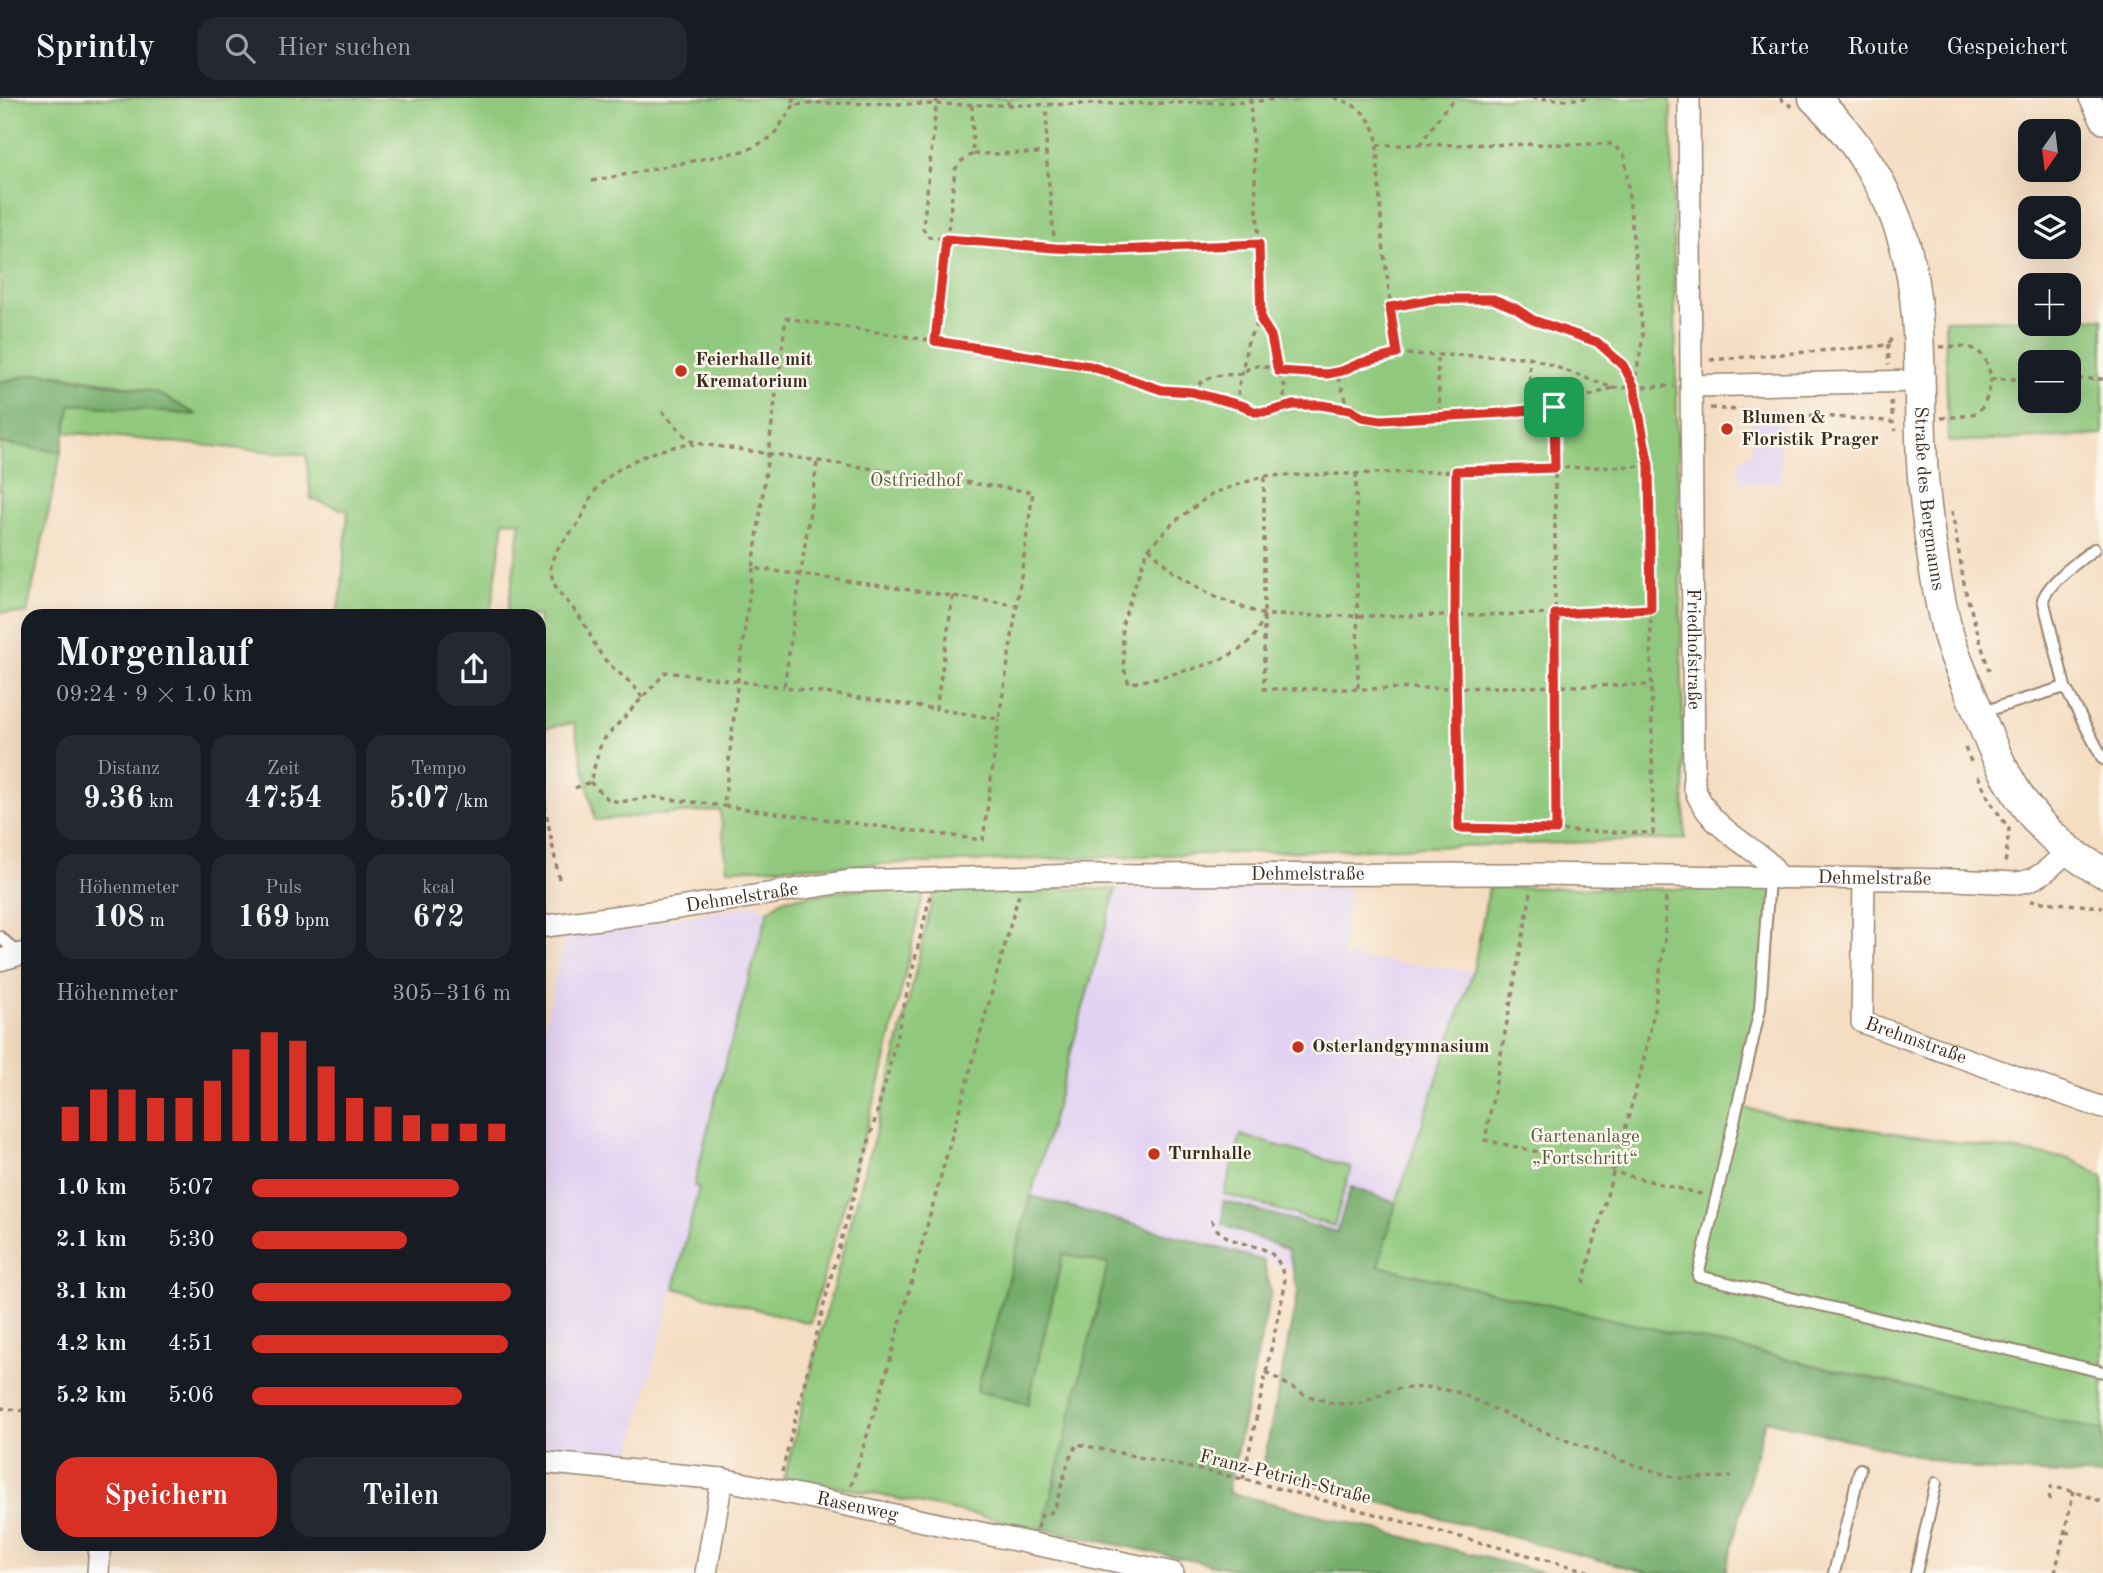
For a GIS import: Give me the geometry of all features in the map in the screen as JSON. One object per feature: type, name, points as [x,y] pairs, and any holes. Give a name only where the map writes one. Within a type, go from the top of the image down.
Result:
[{"type":"main road","name":"Straße des Bergmanns","points":[[1804,104],[1850,136],[1872,170],[1905,245],[1914,302],[1923,485],[1929,535],[1947,631],[1990,710],[1991,747],[2030,814],[2067,851],[2103,872]]},
{"type":"street","name":"Friedhofstraße","points":[[1689,98],[1694,786],[1699,802],[1709,816],[1769,862],[1773,878]]},
{"type":"street","points":[[2091,98],[2103,123]]},
{"type":"street","points":[[1691,396],[1918,381]]},
{"type":"street","name":"Dehmelstraße","points":[[546,926],[850,881],[1024,877],[1533,874],[2026,883],[2042,876],[2067,851]]},
{"type":"street","name":"Brehmstraße","points":[[1864,879],[1862,1023],[2103,1108]]},
{"type":"street","name":"Rasenweg","points":[[546,1463],[722,1479],[1173,1573]]},
{"type":"street","points":[[706,1573],[722,1479]]},
{"type":"street","points":[[98,1573],[100,1551]]},
{"type":"lane","points":[[2094,549],[2065,573],[2043,599],[2065,687],[2103,759]]},
{"type":"lane","points":[[1990,710],[2065,687]]},
{"type":"lane","points":[[1773,878],[1760,1009],[1698,1276],[2103,1372]]},
{"type":"lane","points":[[0,936],[15,955]]},
{"type":"lane","points":[[1834,1573],[1860,1469]]},
{"type":"lane","points":[[1916,1573],[1936,1483]]},
{"type":"path","points":[[592,181],[748,150],[772,137],[794,105],[793,98]]},
{"type":"path","points":[[1008,98],[1008,105]]},
{"type":"path","points":[[794,105],[818,100],[937,101],[1047,106],[1284,98]]},
{"type":"path","points":[[1334,98],[1350,103],[1366,115],[1376,132],[1382,236],[1397,354]]},
{"type":"path","points":[[1420,145],[1444,110],[1456,98]]},
{"type":"path","points":[[1532,98],[1586,98]]},
{"type":"path","points":[[1780,98],[1804,104]]},
{"type":"path","points":[[1250,100],[1261,320],[1271,336],[1278,371],[1285,387],[1284,397],[1276,408]]},
{"type":"path","points":[[937,101],[923,229],[929,237],[1055,248],[1170,249],[1259,244]]},
{"type":"path","points":[[972,104],[973,154]]},
{"type":"path","points":[[1047,106],[1046,153],[1055,248]]},
{"type":"path","points":[[1377,145],[1613,144],[1625,157],[1643,337],[1634,386]]},
{"type":"path","points":[[935,341],[955,170],[960,162],[973,154],[1046,153]]},
{"type":"path","points":[[1390,307],[1434,299],[1493,299],[1515,308],[1533,320],[1597,342],[1623,365],[1634,386],[1649,466],[1653,833],[1459,828],[1455,615],[1456,471]]},
{"type":"path","points":[[724,806],[738,679],[786,318],[1090,366],[1162,390],[1192,392],[1244,406],[1255,412],[1321,405],[1350,410],[1362,417],[1381,420],[1440,417],[1554,407],[1613,388],[1634,386],[1691,396],[1888,421],[1893,423],[1896,432]]},
{"type":"path","points":[[1244,406],[1237,389],[1242,374],[1245,347],[1252,331],[1261,320]]},
{"type":"path","points":[[1692,361],[1880,346],[1888,344],[1894,337]]},
{"type":"path","points":[[1948,346],[1969,346],[1985,356],[1991,379],[1985,406],[1967,416],[1950,418]]},
{"type":"path","points":[[1942,347],[1942,359]]},
{"type":"path","points":[[1192,392],[1197,384],[1218,375],[1242,374],[1249,368],[1261,365],[1278,371],[1327,374],[1397,354],[1529,357],[1613,388]]},
{"type":"path","points":[[1437,355],[1440,417]]},
{"type":"path","points":[[1529,357],[1531,410]]},
{"type":"path","points":[[1336,373],[1350,410]]},
{"type":"path","points":[[1991,379],[2018,379]]},
{"type":"path","points":[[2081,379],[2103,379]]},
{"type":"path","points":[[1943,406],[1943,418]]},
{"type":"path","points":[[1554,407],[1556,830]]},
{"type":"path","points":[[662,411],[695,443]]},
{"type":"path","points":[[590,782],[608,799],[619,802],[653,797],[983,841],[1033,492],[695,443],[658,449],[619,470],[595,490],[579,523],[555,553],[550,573],[554,584],[584,622],[602,656],[637,687],[642,698]]},
{"type":"path","points":[[784,687],[817,462]]},
{"type":"path","points":[[1264,614],[1258,633],[1228,656],[1129,684],[1124,669],[1122,625],[1140,568],[1149,548],[1173,523],[1213,493],[1264,476],[1649,466]]},
{"type":"path","points":[[1356,473],[1358,689]]},
{"type":"path","points":[[1264,476],[1264,689],[1653,685]]},
{"type":"path","points":[[1950,502],[1990,710]]},
{"type":"path","points":[[1149,548],[1173,572],[1213,596],[1264,614],[1555,614],[1651,609]]},
{"type":"path","points":[[753,568],[1017,605]]},
{"type":"path","points":[[936,709],[953,596]]},
{"type":"path","points":[[575,789],[590,782],[605,738],[666,672],[738,679],[999,719]]},
{"type":"path","points":[[546,810],[561,884]]},
{"type":"path","points":[[1533,874],[1485,1140],[1613,1169],[1620,1174],[1717,1198]]},
{"type":"path","points":[[845,1505],[883,1385],[1024,877]]},
{"type":"path","points":[[1583,1283],[1653,1017],[1665,939],[1667,877]]},
{"type":"path","points":[[778,1491],[833,1269],[887,1077],[934,879]]},
{"type":"path","points":[[1211,1220],[1220,1233],[1271,1253],[1283,1266],[1285,1285],[1243,1479]]},
{"type":"path","points":[[1266,1372],[1305,1395],[1336,1405],[1362,1403],[1393,1389],[1429,1387],[1460,1393],[1542,1431],[1633,1465],[1677,1478],[1731,1476]]},
{"type":"path","points":[[0,1408],[21,1410]]},
{"type":"path","name":"Franz-Petrich-Straße","points":[[1034,1544],[1041,1516],[1054,1511],[1069,1460],[1077,1444],[1243,1479],[1595,1573]]},
{"type":"path","points":[[2049,1500],[2051,1487],[2074,1491],[2103,1502]]},
{"type":"path","points":[[2055,1573],[2074,1491]]},
{"type":"path","points":[[2065,1532],[2075,1534]]},
{"type":"shaded area","points":[[1751,416],[1781,418],[1781,483],[1740,483],[1739,461],[1752,453]]},
{"type":"shaded area","points":[[1348,887],[1342,957],[1473,971],[1370,1290],[1031,1196],[1116,889]]},
{"type":"shaded area","points":[[756,905],[768,911],[714,1103],[694,1186],[699,1186],[629,1460],[546,1452],[546,1020],[565,937]]},
{"type":"green space","name":"Ostfriedhof","points":[[0,98],[1671,98],[1685,839],[727,869],[720,810],[595,820],[574,723],[546,728],[546,609],[508,609],[521,522],[504,521],[491,609],[338,609],[348,511],[311,499],[306,455],[65,432],[70,404],[196,414],[156,392],[89,379],[40,373],[0,382]]},
{"type":"green space","points":[[2103,318],[2103,435],[1948,442],[1945,320],[2018,319],[2018,336],[2081,336],[2081,319]]},
{"type":"green space","points":[[40,373],[156,392],[197,415],[71,404],[61,452],[0,443],[0,382]]},
{"type":"green space","points":[[0,443],[61,452],[28,609],[21,609],[21,614],[0,612]]},
{"type":"green space","points":[[925,887],[881,1078],[810,1323],[674,1288],[699,1187],[694,1186],[714,1103],[768,911],[784,899],[857,889]]},
{"type":"green space","name":"Gartenanlage „Fortschritt“","points":[[1489,887],[1774,890],[1764,1010],[1741,1107],[1784,1117],[2071,1159],[2103,1177],[2103,1431],[1377,1266],[1473,971]]},
{"type":"green space","points":[[935,888],[1116,889],[977,1391],[1028,1404],[1063,1253],[1109,1264],[1043,1529],[850,1489],[784,1479],[890,1079]]},
{"type":"green space","points":[[1241,1135],[1351,1167],[1334,1226],[1224,1194]]},
{"type":"green space","points":[[1351,1187],[1396,1203],[1378,1266],[2103,1431],[2103,1476],[1979,1470],[1765,1420],[1725,1573],[1649,1573],[1262,1471],[1298,1291],[1288,1250],[1223,1225],[1223,1201],[1337,1232]]},
{"type":"green space","points":[[1031,1196],[1263,1260],[1271,1291],[1228,1492],[1546,1573],[1251,1573],[1043,1529],[1108,1264],[1063,1254],[1028,1404],[977,1391]]},
{"type":"place","name":"Feierhalle mit Krematorium","points":[[681,371]]},
{"type":"place","name":"Blumen & Floristik Prager","points":[[1727,429]]},
{"type":"place","name":"Osterlandgymnasium","points":[[1298,1047]]},
{"type":"place","name":"Turnhalle","points":[[1154,1154]]},
{"type":"route","points":[[946,239],[1117,250],[1259,244],[1261,320],[1271,336],[1278,371],[1327,374],[1397,354],[1390,307],[1434,299],[1493,299],[1515,308],[1533,320],[1597,342],[1623,365],[1634,386],[1649,466],[1651,609],[1555,614],[1556,830],[1459,828],[1455,615],[1456,471],[1555,468],[1554,407],[1503,413],[1381,420],[1362,417],[1350,410],[1321,405],[1293,405],[1267,412],[1255,412],[1244,406],[1192,392],[1162,390],[1090,366],[935,341],[946,239]]}]
